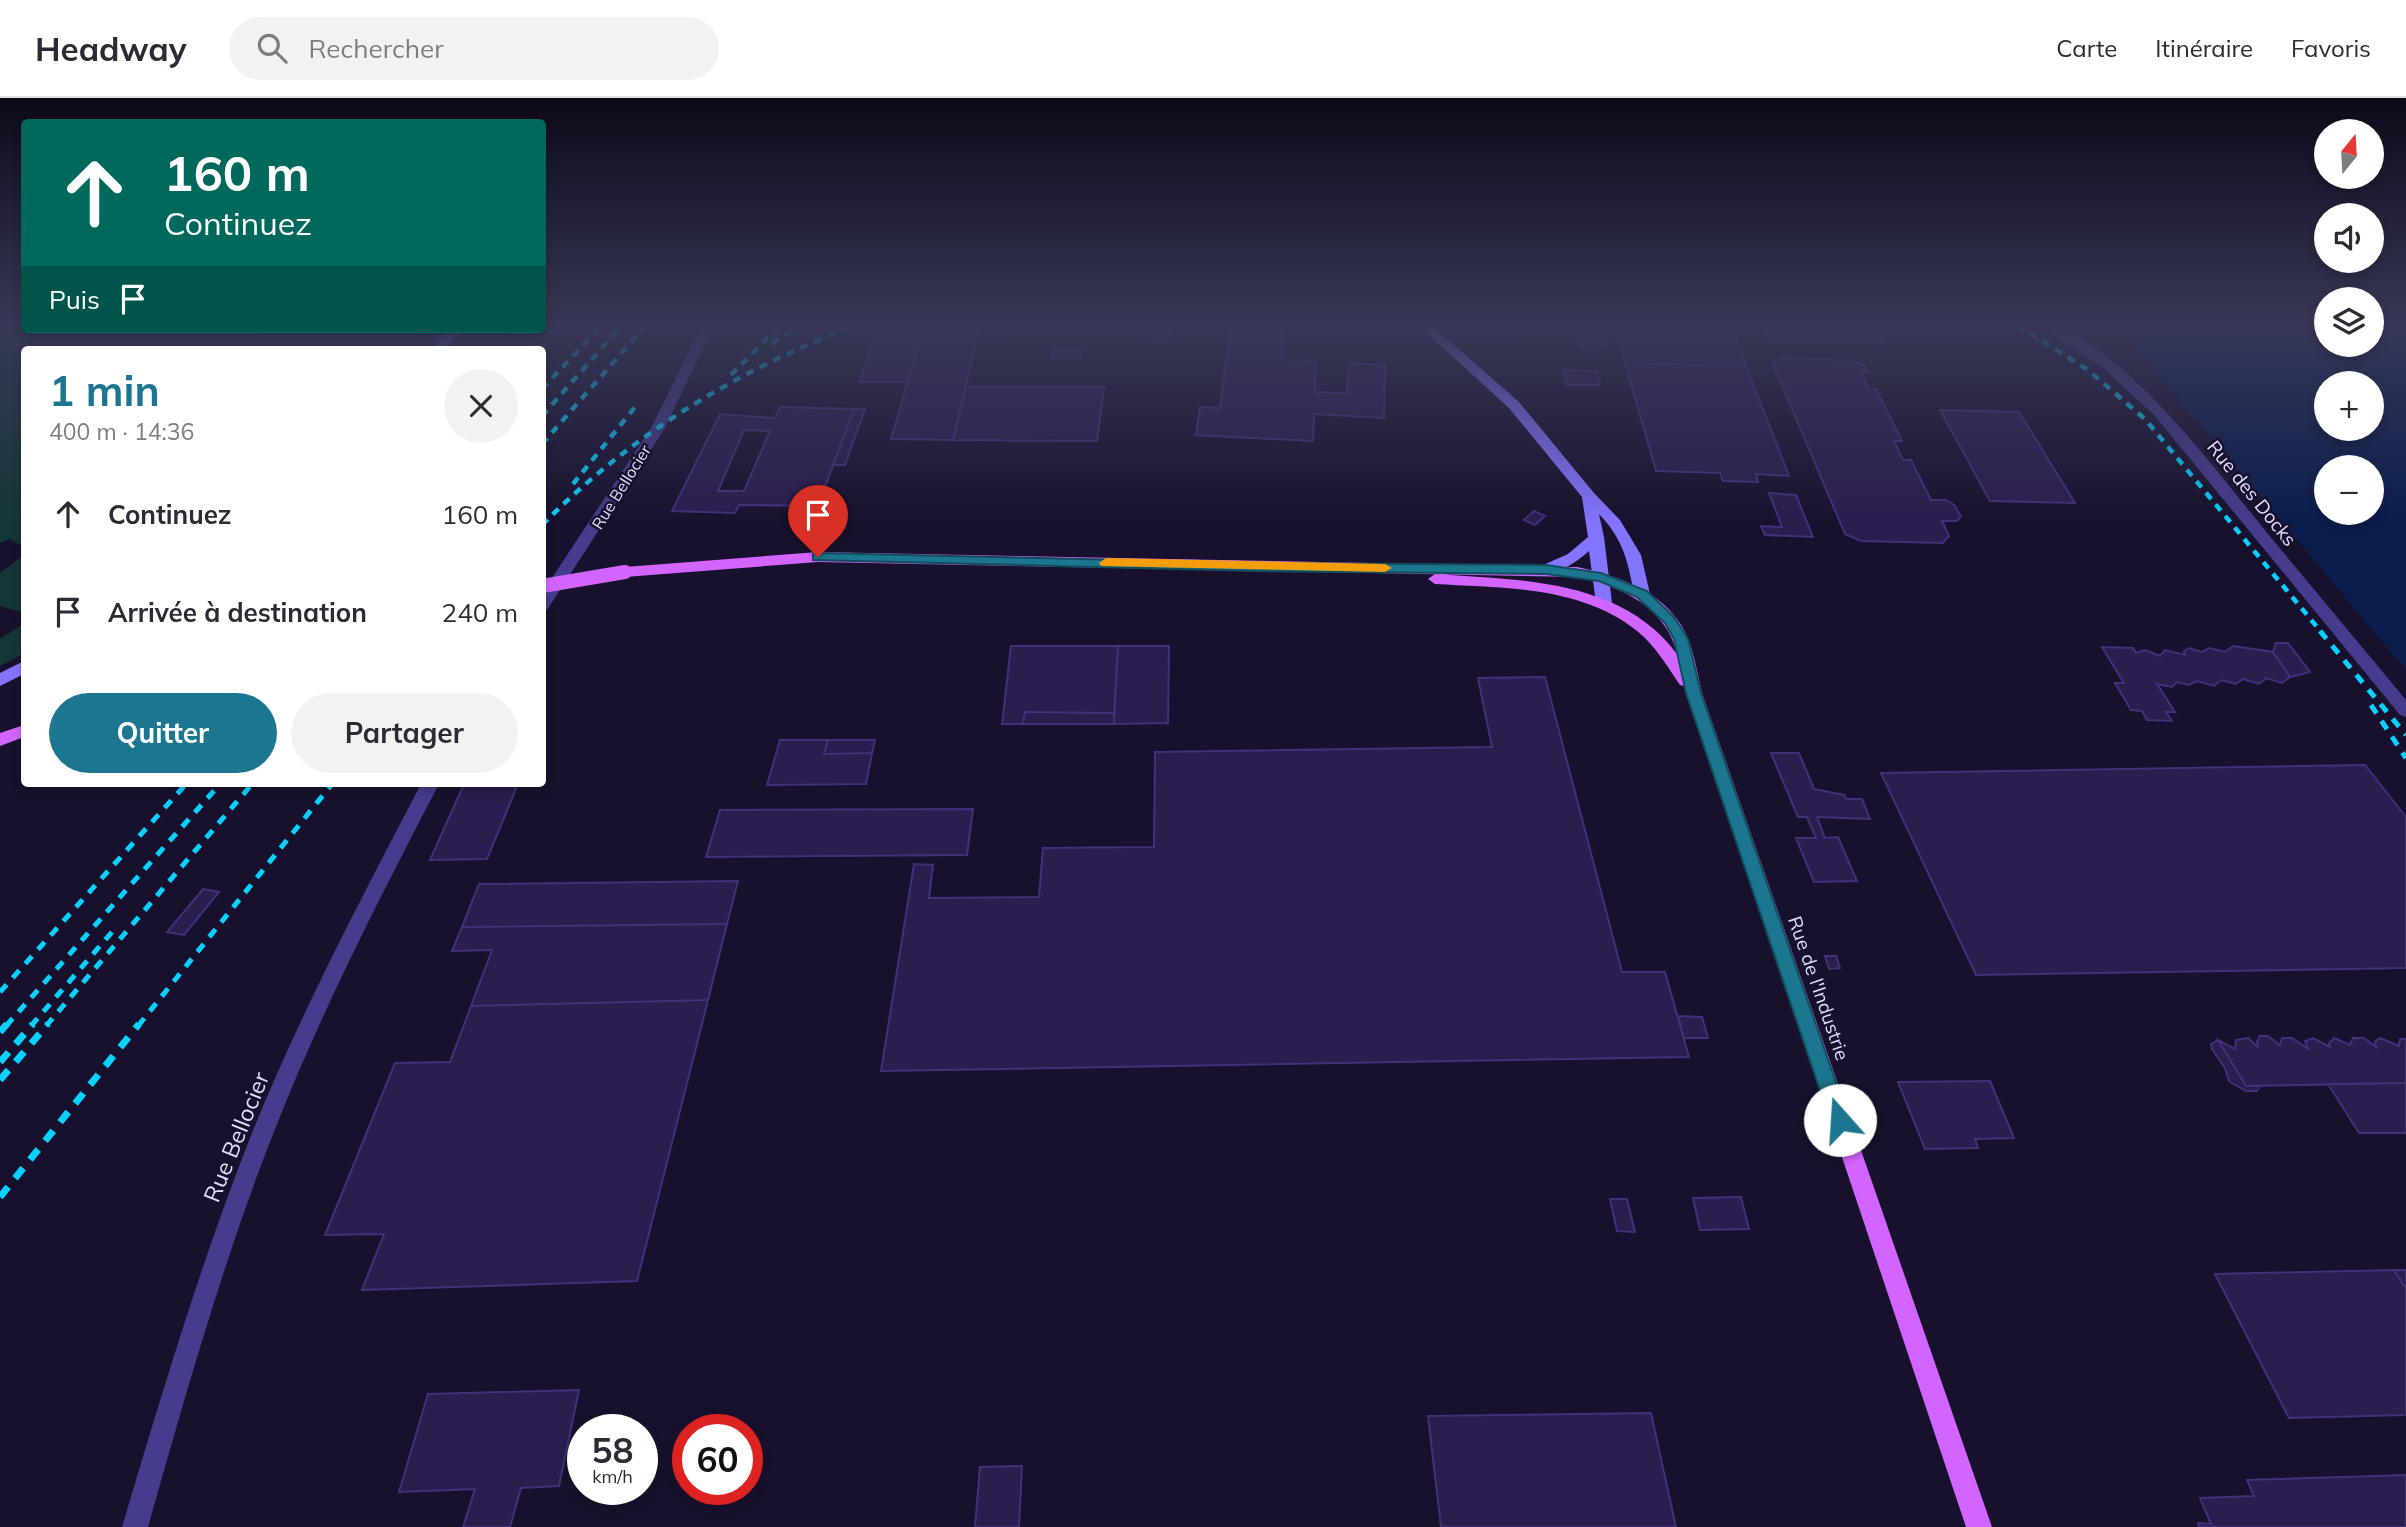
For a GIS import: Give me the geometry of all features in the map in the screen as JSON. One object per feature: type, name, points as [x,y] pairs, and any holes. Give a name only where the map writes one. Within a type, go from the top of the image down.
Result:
[{"type":"main road","points":[[1499,392],[1514,405],[1589,496],[1615,523],[1634,555],[1642,594]]},
{"type":"main road","points":[[1589,496],[1597,537],[1604,603]]},
{"type":"main road","points":[[1546,569],[1573,557],[1597,537]]},
{"type":"main road","points":[[546,585],[625,572],[818,557],[1257,567],[1535,586],[1604,603],[1634,622],[1664,648],[1694,693]]},
{"type":"main road","name":"Rue de l'Industrie","points":[[1257,567],[1546,569],[1601,577],[1624,585],[1642,594],[1670,620],[1681,639],[1694,693],[1979,1527]]},
{"type":"main road","points":[[1604,603],[1638,572]]},
{"type":"main road","points":[[0,680],[21,669]]},
{"type":"main road","points":[[0,740],[21,732]]},
{"type":"street","name":"Rue Bellocier","points":[[546,600],[652,438],[675,392]]},
{"type":"street","name":"Rue des Docks","points":[[2136,392],[2185,442],[2406,711]]},
{"type":"street","name":"Rue Bellocier","points":[[135,1527],[219,1252],[265,1127],[385,869],[428,787]]},
{"type":"green space","points":[[0,392],[21,392],[21,545],[10,539],[0,543]]},
{"type":"green space","points":[[21,557],[21,612],[0,606],[0,573]]},
{"type":"green space","points":[[21,626],[21,655],[0,666],[0,639]]},
{"type":"water","points":[[2173,392],[2314,392],[2314,441],[2384,441],[2384,392],[2406,392],[2406,670]]},
{"type":"building","points":[[905,392],[964,392],[953,440],[891,439]]},
{"type":"building","points":[[965,392],[1103,392],[1097,441],[953,440]]},
{"type":"building","points":[[1222,392],[1384,392],[1384,418],[1314,414],[1313,441],[1196,435],[1200,407],[1220,408]]},
{"type":"building","points":[[1633,392],[1756,392],[1789,476],[1756,474],[1758,482],[1723,481],[1720,473],[1656,471]]},
{"type":"building","points":[[1785,392],[1877,392],[1902,441],[1894,441],[1903,460],[1911,460],[1931,500],[1946,500],[1954,505],[1961,516],[1957,521],[1942,521],[1949,536],[1943,543],[1861,541],[1845,534]]},
{"type":"building","points":[[780,407],[854,409],[818,506],[739,505],[735,513],[672,511],[720,414],[775,418]],"holes":[[[744,430],[770,431],[744,491],[718,491]]]},
{"type":"building","points":[[854,409],[865,409],[845,465],[833,465]]},
{"type":"building","points":[[1940,410],[2019,412],[2075,503],[1990,501]]},
{"type":"building","points":[[1769,493],[1796,495],[1813,537],[1765,535],[1761,526],[1782,527]]},
{"type":"building","points":[[1534,511],[1545,516],[1535,525],[1524,520]]},
{"type":"building","points":[[2276,643],[2288,643],[2310,672],[2290,677],[2273,652]]},
{"type":"building","points":[[1011,646],[1118,646],[1114,713],[1025,712],[1023,724],[1002,724]]},
{"type":"building","points":[[1118,646],[1169,646],[1168,723],[1114,724]]},
{"type":"building","points":[[2233,646],[2273,652],[2290,677],[2282,683],[2266,678],[2259,684],[2243,679],[2236,684],[2221,680],[2214,686],[2197,681],[2188,685],[2177,682],[2172,687],[2157,684],[2175,712],[2166,712],[2172,721],[2147,720],[2142,711],[2131,710],[2115,683],[2124,683],[2102,647],[2133,648],[2136,653],[2145,650],[2160,656],[2165,650],[2185,655],[2184,651],[2189,648],[2202,652],[2209,648],[2225,652]]},
{"type":"building","points":[[1545,677],[1622,972],[1665,972],[1689,1057],[881,1071],[914,864],[933,865],[929,898],[1039,897],[1043,848],[1154,847],[1155,752],[1492,747],[1478,678]]},
{"type":"building","points":[[1025,712],[1114,713],[1114,724],[1023,724]]},
{"type":"building","points":[[780,740],[828,740],[824,754],[872,753],[866,784],[767,785]]},
{"type":"building","points":[[828,740],[875,740],[872,753],[824,754]]},
{"type":"building","points":[[1771,753],[1799,753],[1814,789],[1844,795],[1846,799],[1862,799],[1870,819],[1817,817],[1825,838],[1838,837],[1857,881],[1814,882],[1796,838],[1816,838],[1807,817],[1798,817]]},
{"type":"building","points":[[2365,765],[2406,817],[2406,968],[1976,975],[1881,773]]},
{"type":"building","points":[[463,787],[517,787],[487,859],[430,860]]},
{"type":"building","points":[[973,809],[967,855],[706,857],[720,810]]},
{"type":"building","points":[[738,881],[727,924],[462,927],[479,884]]},
{"type":"building","points":[[203,889],[219,892],[184,935],[167,932]]},
{"type":"building","points":[[727,924],[708,1000],[471,1006],[492,950],[452,951],[462,927]]},
{"type":"building","points":[[1825,956],[1836,956],[1840,968],[1829,969]]},
{"type":"building","points":[[708,1000],[637,1281],[362,1290],[384,1234],[325,1235],[395,1063],[450,1062],[471,1006]]},
{"type":"building","points":[[1678,1016],[1702,1017],[1708,1038],[1684,1038]]},
{"type":"building","points":[[2260,1036],[2268,1036],[2280,1045],[2282,1038],[2292,1038],[2308,1049],[2305,1041],[2313,1038],[2330,1047],[2329,1043],[2334,1038],[2350,1045],[2353,1038],[2364,1038],[2376,1047],[2375,1042],[2380,1038],[2399,1046],[2400,1039],[2406,1039],[2406,1083],[2246,1086],[2218,1040],[2235,1049],[2236,1040],[2248,1038],[2258,1047]]},
{"type":"building","points":[[2218,1040],[2246,1086],[2260,1086],[2257,1091],[2246,1091],[2229,1081],[2225,1068],[2212,1049],[2211,1044]]},
{"type":"building","points":[[1990,1081],[2014,1138],[1975,1139],[1978,1148],[1925,1149],[1898,1082]]},
{"type":"building","points":[[2406,1083],[2406,1133],[2359,1133],[2328,1084]]},
{"type":"building","points":[[1741,1197],[1749,1229],[1700,1230],[1693,1198]]},
{"type":"building","points":[[1610,1199],[1627,1199],[1635,1232],[1617,1231]]},
{"type":"building","points":[[2394,1270],[2406,1289],[2406,1415],[2289,1418],[2215,1274]]},
{"type":"building","points":[[2394,1270],[2406,1270],[2406,1289]]},
{"type":"building","points":[[579,1390],[574,1414],[567,1414],[567,1448],[559,1486],[521,1488],[510,1527],[463,1527],[475,1489],[399,1492],[428,1394]]},
{"type":"building","points":[[1651,1413],[1676,1527],[1441,1527],[1428,1416]]},
{"type":"building","points":[[1022,1466],[1019,1527],[975,1527],[980,1467]]},
{"type":"building","points":[[2406,1475],[2406,1527],[2199,1527],[2198,1523],[2211,1524],[2200,1498],[2254,1496],[2247,1480]]},
{"type":"railway","points":[[546,411],[563,392]]},
{"type":"railway","points":[[546,439],[588,392]]},
{"type":"railway","points":[[546,521],[612,462],[715,392]]},
{"type":"railway","points":[[2113,392],[2145,419],[2322,633]]},
{"type":"railway","points":[[573,484],[635,407]]},
{"type":"railway","points":[[2320,631],[2406,735]]},
{"type":"railway","points":[[2371,705],[2406,758]]},
{"type":"railway","points":[[0,992],[183,787]]},
{"type":"railway","points":[[6,1026],[217,787]]},
{"type":"railway","points":[[46,1026],[249,787]]},
{"type":"railway","points":[[138,1026],[330,787]]},
{"type":"railway","points":[[31,1026],[112,932]]},
{"type":"railway","points":[[0,1032],[7,1024]]},
{"type":"railway","points":[[0,1062],[33,1024]]},
{"type":"railway","points":[[0,1080],[48,1024]]},
{"type":"railway","points":[[0,1197],[139,1024]]},
{"type":"slow traffic","points":[[1106,563],[1385,568]]},
{"type":"route","points":[[818,557],[917,557],[1257,567],[1546,569],[1601,577],[1642,594],[1670,620],[1681,639],[1694,693],[1840,1120]]}]
